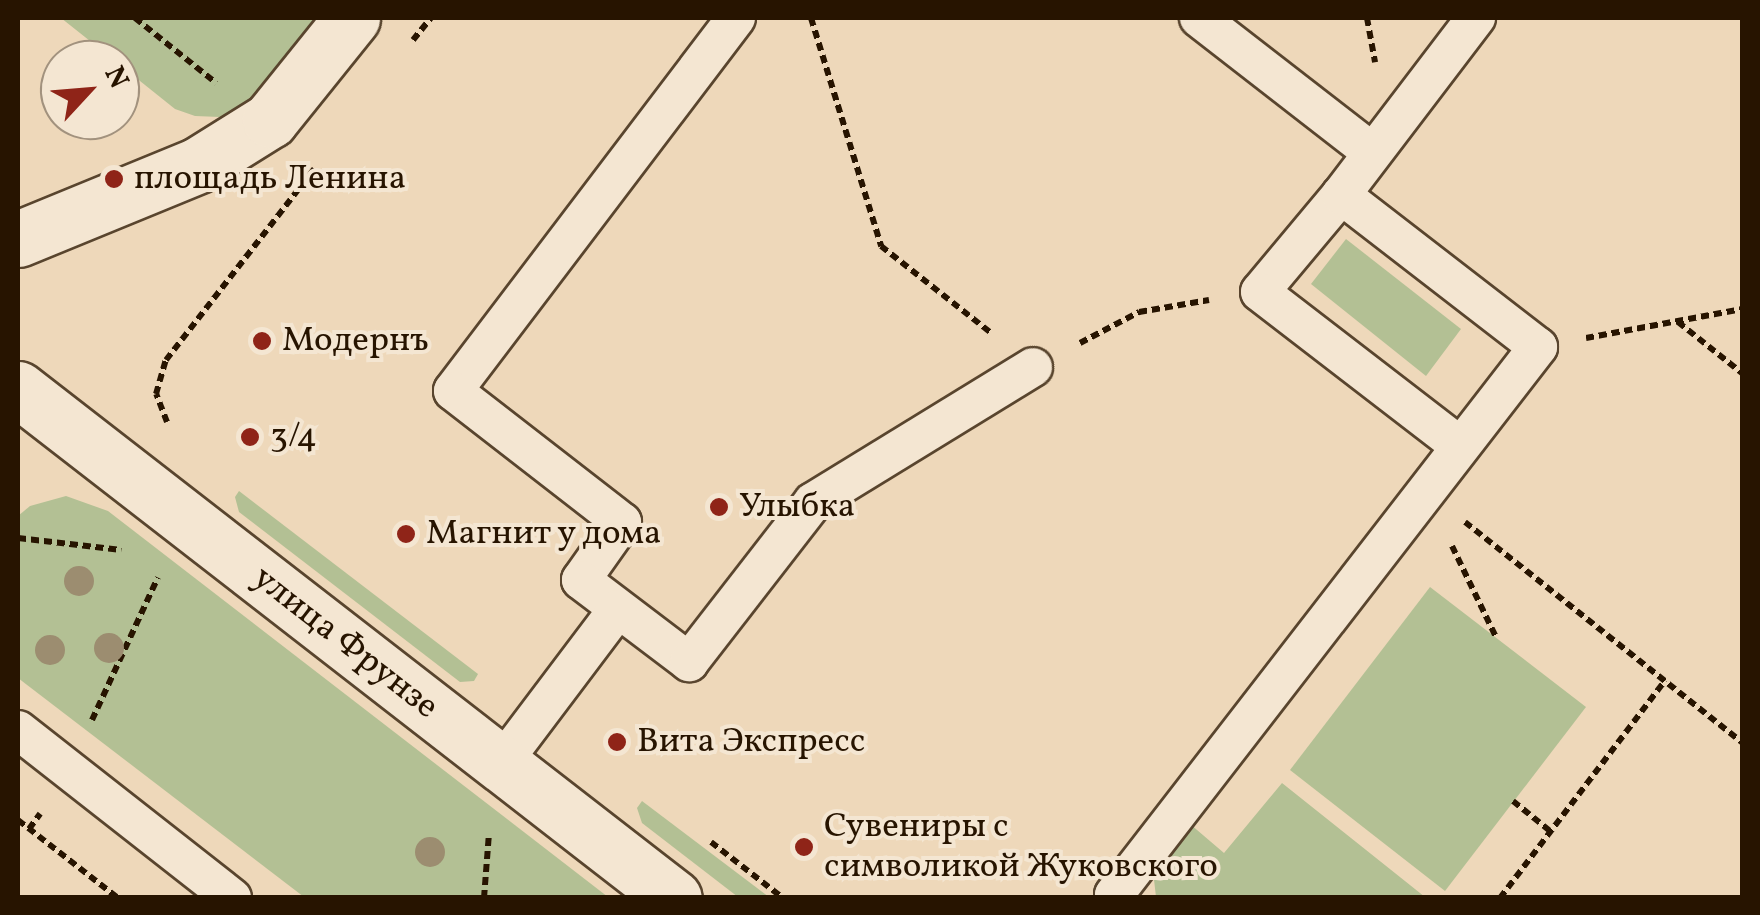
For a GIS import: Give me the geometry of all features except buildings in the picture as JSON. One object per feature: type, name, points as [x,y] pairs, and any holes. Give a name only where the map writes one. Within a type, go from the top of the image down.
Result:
[{"type":"main road","points":[[18,239],[198,165],[270,120],[352,18]]},
{"type":"main road","name":"улица Фрунзе","points":[[18,389],[181,541],[502,764],[674,898]]},
{"type":"lane","points":[[736,18],[453,392],[622,522],[581,580],[689,662],[813,502],[1033,367]]},
{"type":"lane","points":[[1199,18],[1372,152]]},
{"type":"lane","points":[[1460,446],[1260,292],[1342,195],[1476,18]]},
{"type":"lane","points":[[1118,898],[1114,895],[1538,347],[1342,195]]},
{"type":"lane","points":[[502,764],[618,609]]},
{"type":"lane","points":[[18,730],[232,898]]},
{"type":"path","points":[[407,48],[430,18]]},
{"type":"path","points":[[811,18],[881,246],[1033,367],[1139,312],[1260,292]]},
{"type":"path","points":[[182,434],[167,422],[156,394],[166,360],[326,153]]},
{"type":"path","points":[[1538,347],[1742,309]]},
{"type":"path","points":[[1678,321],[1742,373]]},
{"type":"path","points":[[1426,490],[1496,637]]},
{"type":"path","points":[[1426,490],[1742,742]]},
{"type":"path","points":[[18,538],[181,541],[70,771],[30,829]]},
{"type":"path","points":[[1500,898],[1666,681]]},
{"type":"path","points":[[1514,802],[1550,831]]},
{"type":"path","points":[[18,820],[118,898]]},
{"type":"path","points":[[710,841],[783,898]]},
{"type":"green space","points":[[61,18],[327,18],[246,108],[220,117],[195,116],[175,109],[140,81],[140,40],[89,40]]},
{"type":"green space","points":[[1346,239],[1461,329],[1426,376],[1311,284]]},
{"type":"green space","points":[[239,491],[478,674],[474,681],[460,682],[239,512],[235,497]]},
{"type":"green space","points":[[66,496],[108,511],[608,897],[304,897],[18,678],[18,516],[30,506]]},
{"type":"green space","points":[[1430,587],[1586,707],[1445,891],[1290,770]]},
{"type":"green space","points":[[1282,783],[1425,897],[1156,897],[1153,871],[1190,824],[1224,853]]},
{"type":"green space","points":[[642,801],[769,897],[738,897],[642,823],[637,808]]},
{"type":"place","name":"площадь Ленина","points":[[114,179]]},
{"type":"place","name":"Модернъ","points":[[262,341]]},
{"type":"place","name":"3/4","points":[[250,437]]},
{"type":"place","name":"Улыбка","points":[[719,507]]},
{"type":"place","name":"Магнит у дома","points":[[406,534]]},
{"type":"place","name":"Вита Экспресс","points":[[617,742]]},
{"type":"place","name":"Сувениры с символикой Жуковского","points":[[804,847]]}]
